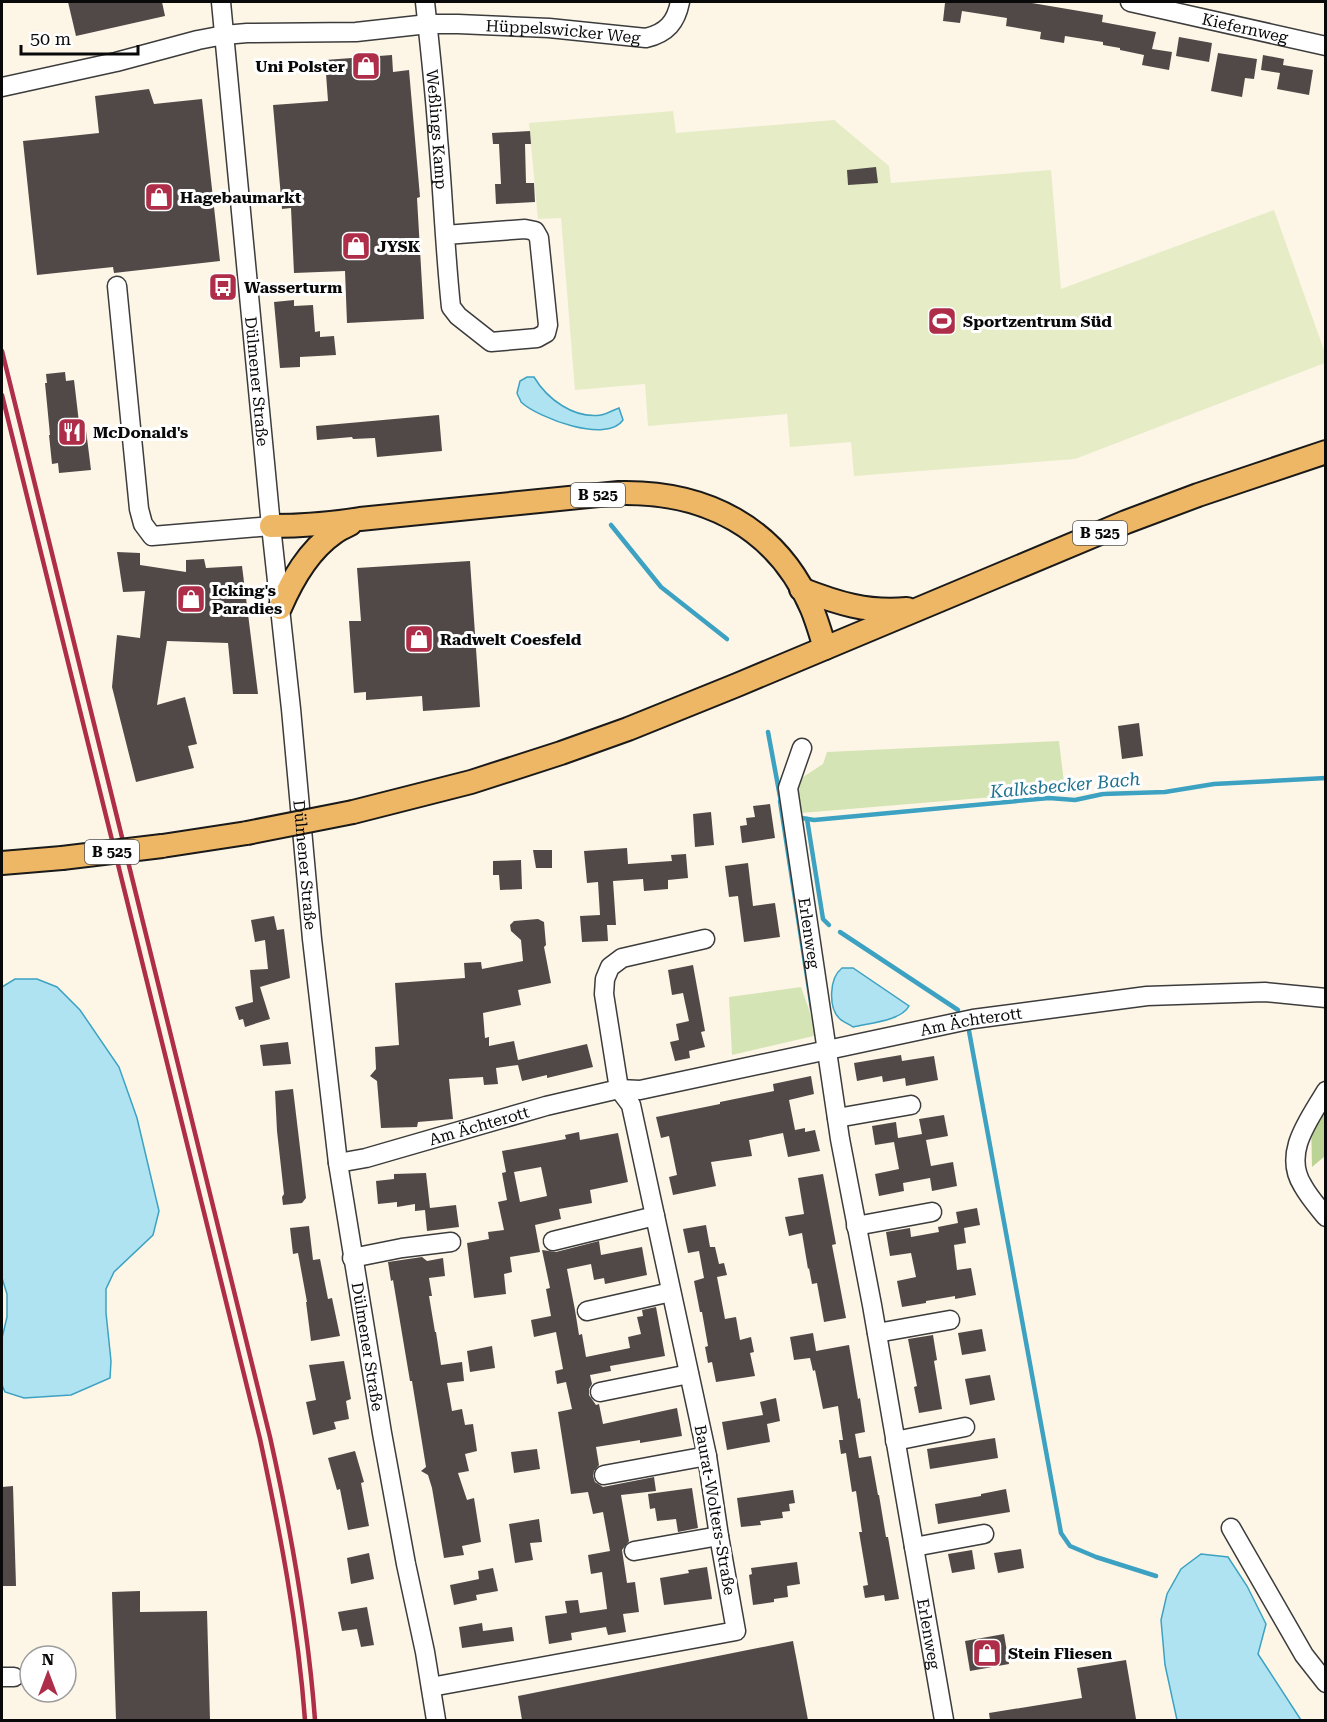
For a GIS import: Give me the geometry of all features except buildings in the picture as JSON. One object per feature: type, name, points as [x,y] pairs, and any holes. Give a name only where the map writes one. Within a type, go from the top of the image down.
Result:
[{"type":"main road","name":"B 525","points":[[2,863],[162,846],[247,833],[353,812],[471,782],[561,753],[639,724],[1126,522],[1326,452]]},
{"type":"main road","name":"B 525","points":[[271,526],[305,526],[619,493],[670,495],[704,504],[736,520],[749,528],[776,553],[789,570],[812,610],[825,648]]},
{"type":"main road","points":[[280,608],[292,581],[309,557],[334,533],[360,519]]},
{"type":"main road","points":[[801,589],[860,608],[890,611],[925,606]]},
{"type":"street","name":"Dülmener Straße","points":[[221,2],[312,939],[338,1163],[390,1477],[436,1720]]},
{"type":"street","name":"Weßlings Kamp","points":[[425,2],[451,307],[458,316],[491,342],[537,338],[546,333],[548,325],[539,238],[535,231],[525,229],[445,235]]},
{"type":"street","name":"Hüppelswicker Weg","points":[[428,24],[537,28],[646,38],[656,36],[671,24],[680,2]]},
{"type":"street","name":"Kiefernweg","points":[[1130,2],[1326,46]]},
{"type":"street","points":[[2,87],[224,35],[356,32],[428,24]]},
{"type":"street","points":[[117,286],[142,524],[152,536],[271,526]]},
{"type":"street","name":"Erlenweg","points":[[802,748],[788,788],[837,1118],[944,1720]]},
{"type":"street","points":[[619,1089],[604,994],[605,979],[610,967],[622,958],[705,939]]},
{"type":"street","name":"Am Ächterott","points":[[338,1163],[366,1158],[546,1106],[619,1089],[640,1090],[973,1019],[1147,996],[1265,992],[1326,998]]},
{"type":"street","name":"Baurat-Wolters-Straße","points":[[431,1687],[736,1631],[718,1536],[707,1456],[632,1105],[619,1089]]},
{"type":"street","points":[[1326,1091],[1295,1148],[1295,1168],[1302,1185],[1326,1216]]},
{"type":"street","points":[[837,1118],[911,1105]]},
{"type":"street","points":[[856,1226],[932,1212]]},
{"type":"street","points":[[553,1241],[655,1216]]},
{"type":"street","points":[[352,1257],[451,1242]]},
{"type":"street","points":[[587,1311],[671,1292]]},
{"type":"street","points":[[877,1333],[950,1320]]},
{"type":"street","points":[[600,1392],[689,1374]]},
{"type":"street","points":[[895,1441],[965,1427]]},
{"type":"street","points":[[604,1475],[707,1456]]},
{"type":"street","points":[[1231,1528],[1304,1655],[1326,1683]]},
{"type":"street","points":[[914,1547],[984,1534]]},
{"type":"street","points":[[634,1551],[718,1536]]},
{"type":"green space","name":"Sportzentrum Süd","points":[[673,111],[676,133],[834,120],[889,166],[891,183],[1051,170],[1061,289],[1274,210],[1325,353],[1325,363],[1075,459],[854,476],[851,442],[790,447],[787,414],[648,426],[645,384],[575,390],[561,218],[538,219],[529,123]]},
{"type":"green space","points":[[1059,741],[1065,791],[801,813],[796,786],[803,777],[823,764],[827,752]]},
{"type":"green space","points":[[801,987],[818,1035],[732,1055],[729,997]]},
{"type":"green space","points":[[1325,1096],[1325,1156],[1312,1167],[1311,1120]]},
{"type":"water","points":[[527,377],[534,377],[546,393],[571,411],[601,415],[619,408],[623,420],[615,427],[603,430],[572,426],[542,415],[521,402],[517,394],[520,381]]},
{"type":"water","points":[[842,968],[853,968],[909,1006],[892,1018],[853,1027],[840,1019],[833,1008],[832,986]]},
{"type":"water","points":[[15,979],[37,979],[57,987],[80,1010],[119,1067],[137,1118],[159,1211],[153,1235],[114,1272],[106,1289],[110,1378],[71,1395],[24,1398],[5,1392],[2,1385],[2,1338],[7,1317],[7,1294],[2,1278],[2,987]]},
{"type":"water","points":[[1201,1554],[1228,1557],[1247,1586],[1266,1624],[1258,1654],[1301,1720],[1177,1720],[1165,1665],[1161,1620],[1167,1594],[1181,1569]]},
{"type":"waterway","points":[[611,525],[661,587],[727,639]]},
{"type":"waterway","points":[[768,732],[781,802]]},
{"type":"waterway","name":"Kalksbecker Bach","points":[[802,818],[814,820],[1049,798],[1075,800],[1103,794],[1165,792],[1214,784],[1326,778]]},
{"type":"waterway","points":[[780,801],[812,1009]]},
{"type":"waterway","points":[[807,819],[823,919],[829,925]]},
{"type":"waterway","points":[[840,932],[958,1010]]},
{"type":"waterway","points":[[969,1031],[1061,1533],[1070,1546],[1096,1557],[1156,1576]]},
{"type":"railway","points":[[2,351],[270,1437],[298,1578],[315,1720]]},
{"type":"railway","points":[[2,395],[260,1439],[287,1579],[298,1649],[305,1720]]},
{"type":"place","name":"Uni Polster","points":[[366,66]]},
{"type":"place","name":"Hagebaumarkt","points":[[159,197]]},
{"type":"place","name":"JYSK","points":[[356,246]]},
{"type":"place","name":"Wasserturm","points":[[223,287]]},
{"type":"place","name":"Sportzentrum Süd","points":[[942,321]]},
{"type":"place","name":"McDonald's","points":[[72,432]]},
{"type":"place","name":"Icking's Paradies","points":[[191,599]]},
{"type":"place","name":"Radwelt Coesfeld","points":[[419,639]]},
{"type":"place","name":"Stein Fliesen","points":[[987,1653]]}]
